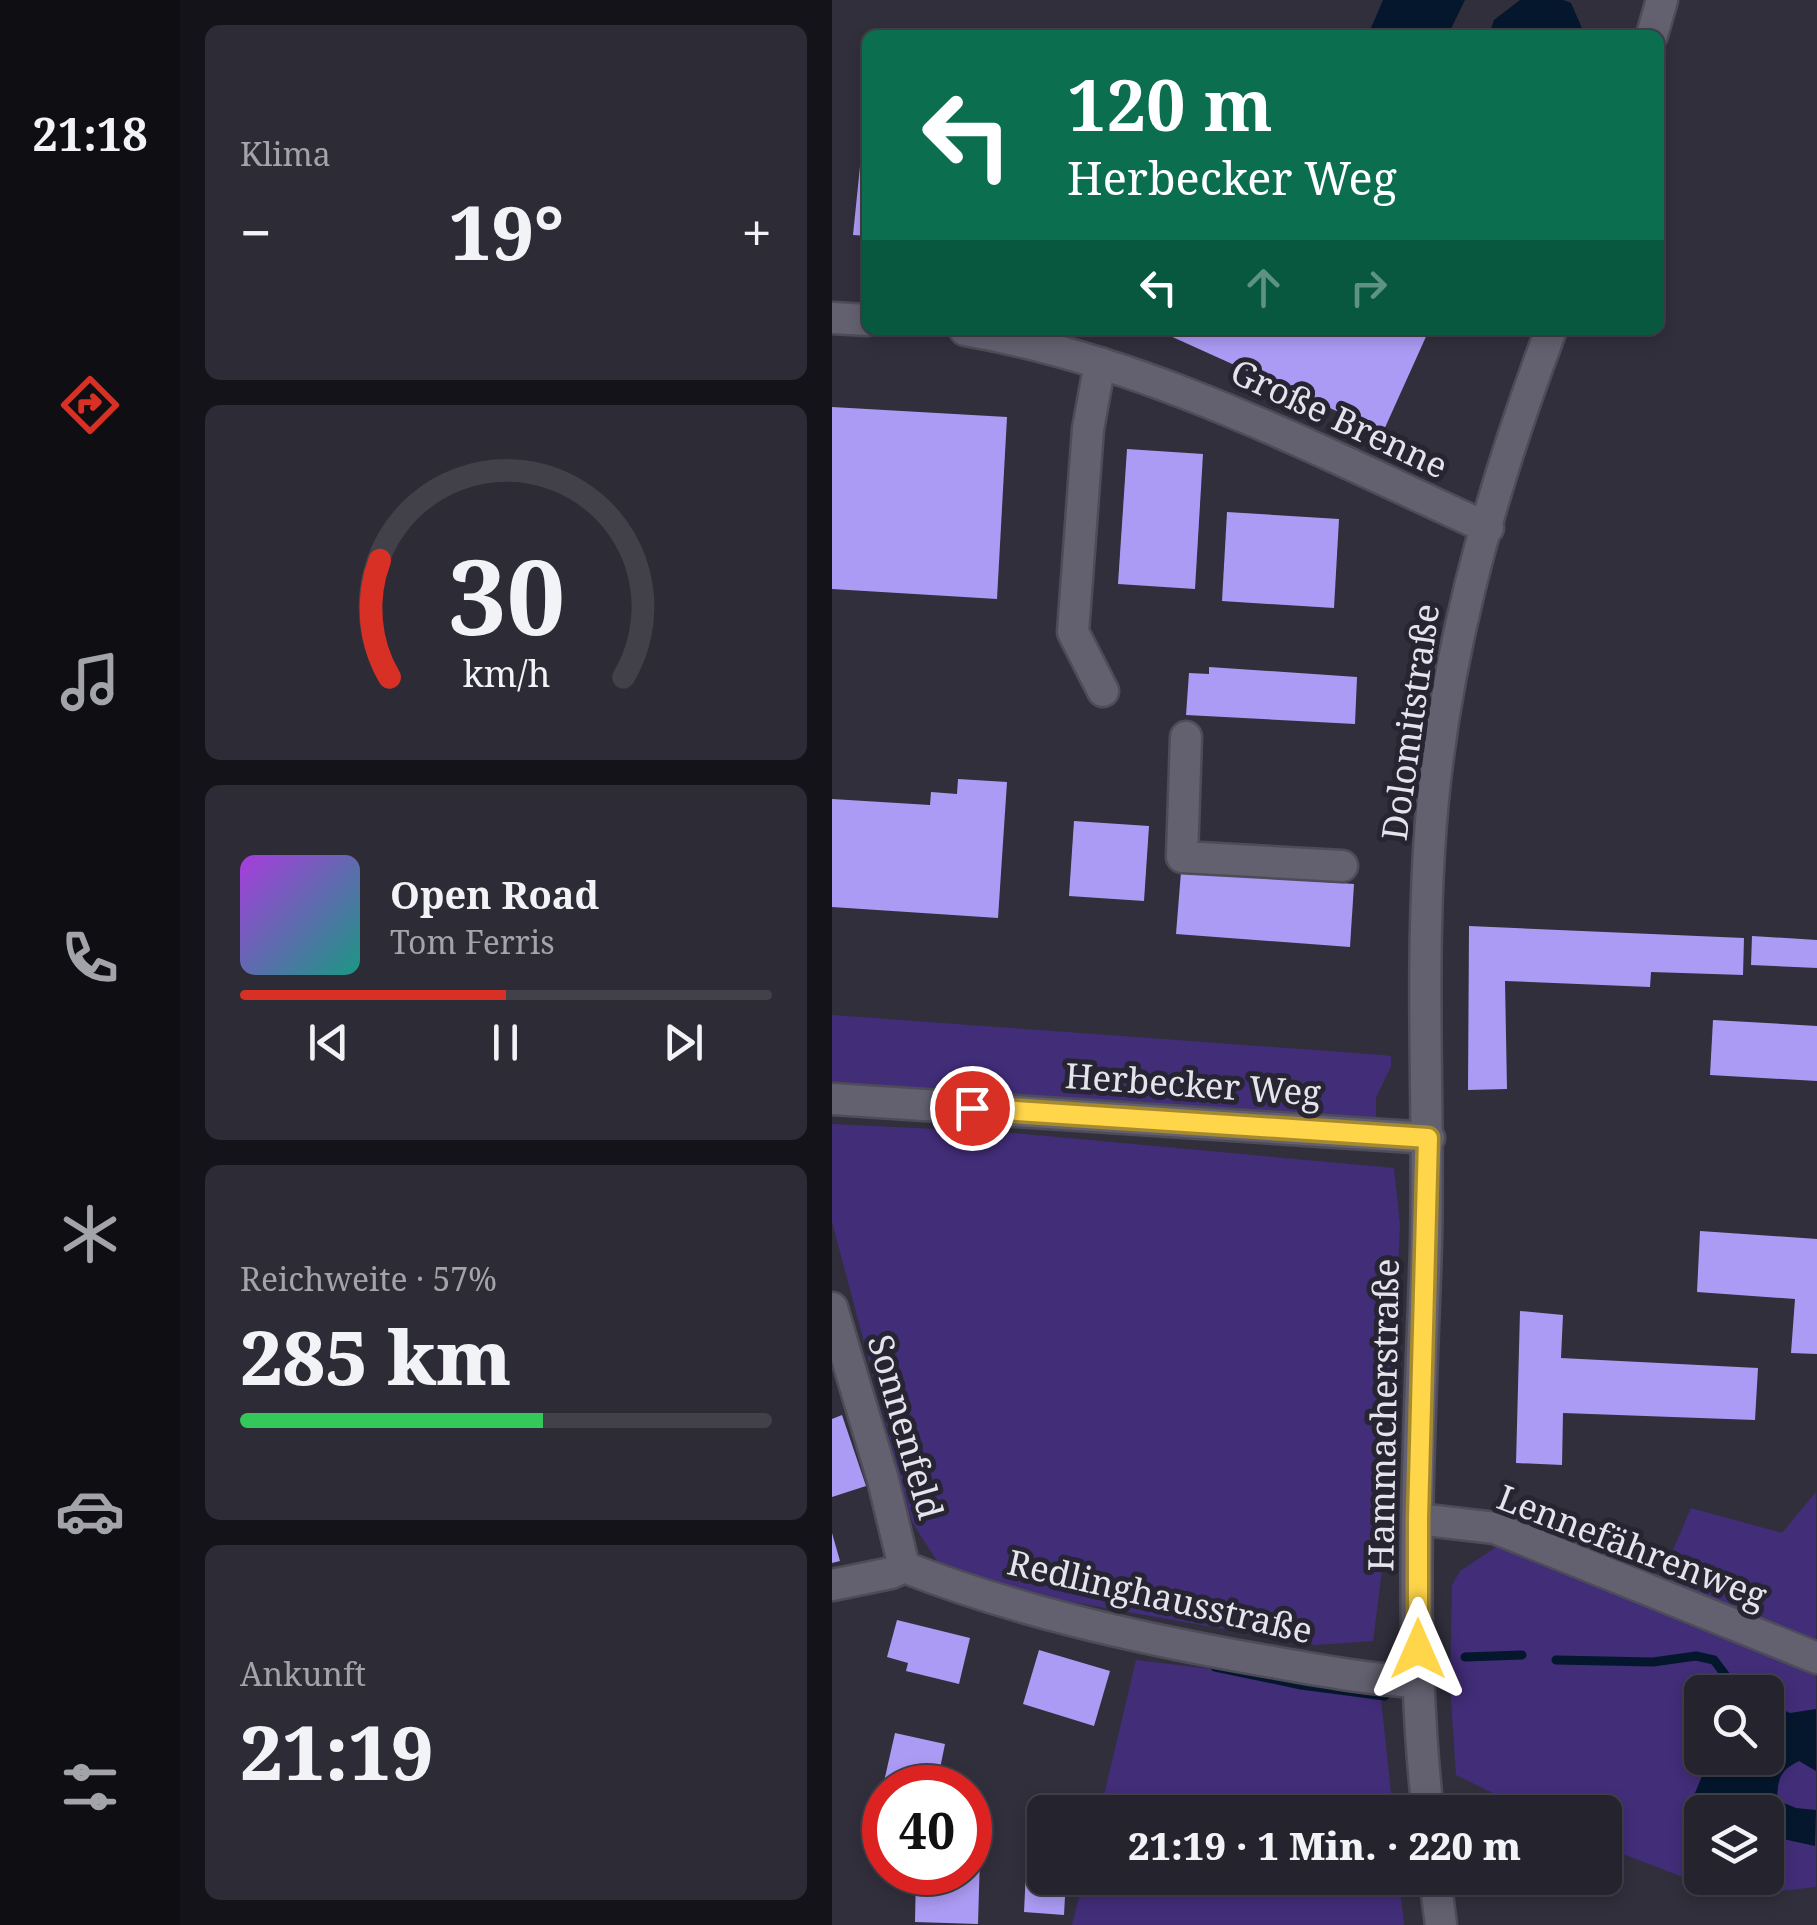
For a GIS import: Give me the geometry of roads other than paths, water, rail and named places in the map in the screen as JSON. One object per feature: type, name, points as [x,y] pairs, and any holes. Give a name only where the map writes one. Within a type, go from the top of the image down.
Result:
[{"type":"street","points":[[1653,30],[1662,0]]},
{"type":"street","points":[[832,318],[862,320]]},
{"type":"street","name":"Große Brenne","points":[[992,335],[1100,362],[1196,395],[1488,528]]},
{"type":"street","name":"Dolomitstraße","points":[[1428,1138],[1429,851],[1448,683],[1515,425],[1549,335]]},
{"type":"street","points":[[1100,362],[1088,429],[1073,632],[1103,691]]},
{"type":"street","points":[[1186,737],[1182,857],[1342,866]]},
{"type":"street","name":"Herbecker Weg","points":[[832,1099],[1428,1138]]},
{"type":"street","name":"Hammacherstraße","points":[[1427,1795],[1418,1682],[1418,1519],[1428,1138]]},
{"type":"street","name":"Sonnenfeld","points":[[832,1308],[883,1480],[904,1567]]},
{"type":"street","name":"Lennefährenweg","points":[[1418,1519],[1496,1528],[1816,1658]]},
{"type":"street","points":[[832,1586],[904,1567]]},
{"type":"street","name":"Redlinghausstraße","points":[[904,1567],[967,1592],[1140,1638],[1368,1680],[1418,1682]]},
{"type":"street","points":[[1437,1895],[1441,1925]]},
{"type":"water","points":[[1383,0],[1465,0],[1450,30],[1370,30]]},
{"type":"water","points":[[1520,0],[1563,0],[1571,3],[1583,30],[1491,30],[1494,20]]},
{"type":"water","points":[[1816,1709],[1816,1771],[1799,1761],[1784,1772],[1784,1710],[1790,1713]]},
{"type":"water","points":[[1782,1775],[1778,1795],[1694,1795],[1702,1776]]},
{"type":"water","points":[[1784,1803],[1816,1810],[1815,1846],[1784,1839]]},
{"type":"waterway","points":[[1465,1657],[1522,1655]]},
{"type":"waterway","points":[[1556,1660],[1653,1662],[1696,1656],[1714,1660],[1725,1675]]},
{"type":"waterway","points":[[1215,1667],[1301,1685],[1385,1696]]}]
